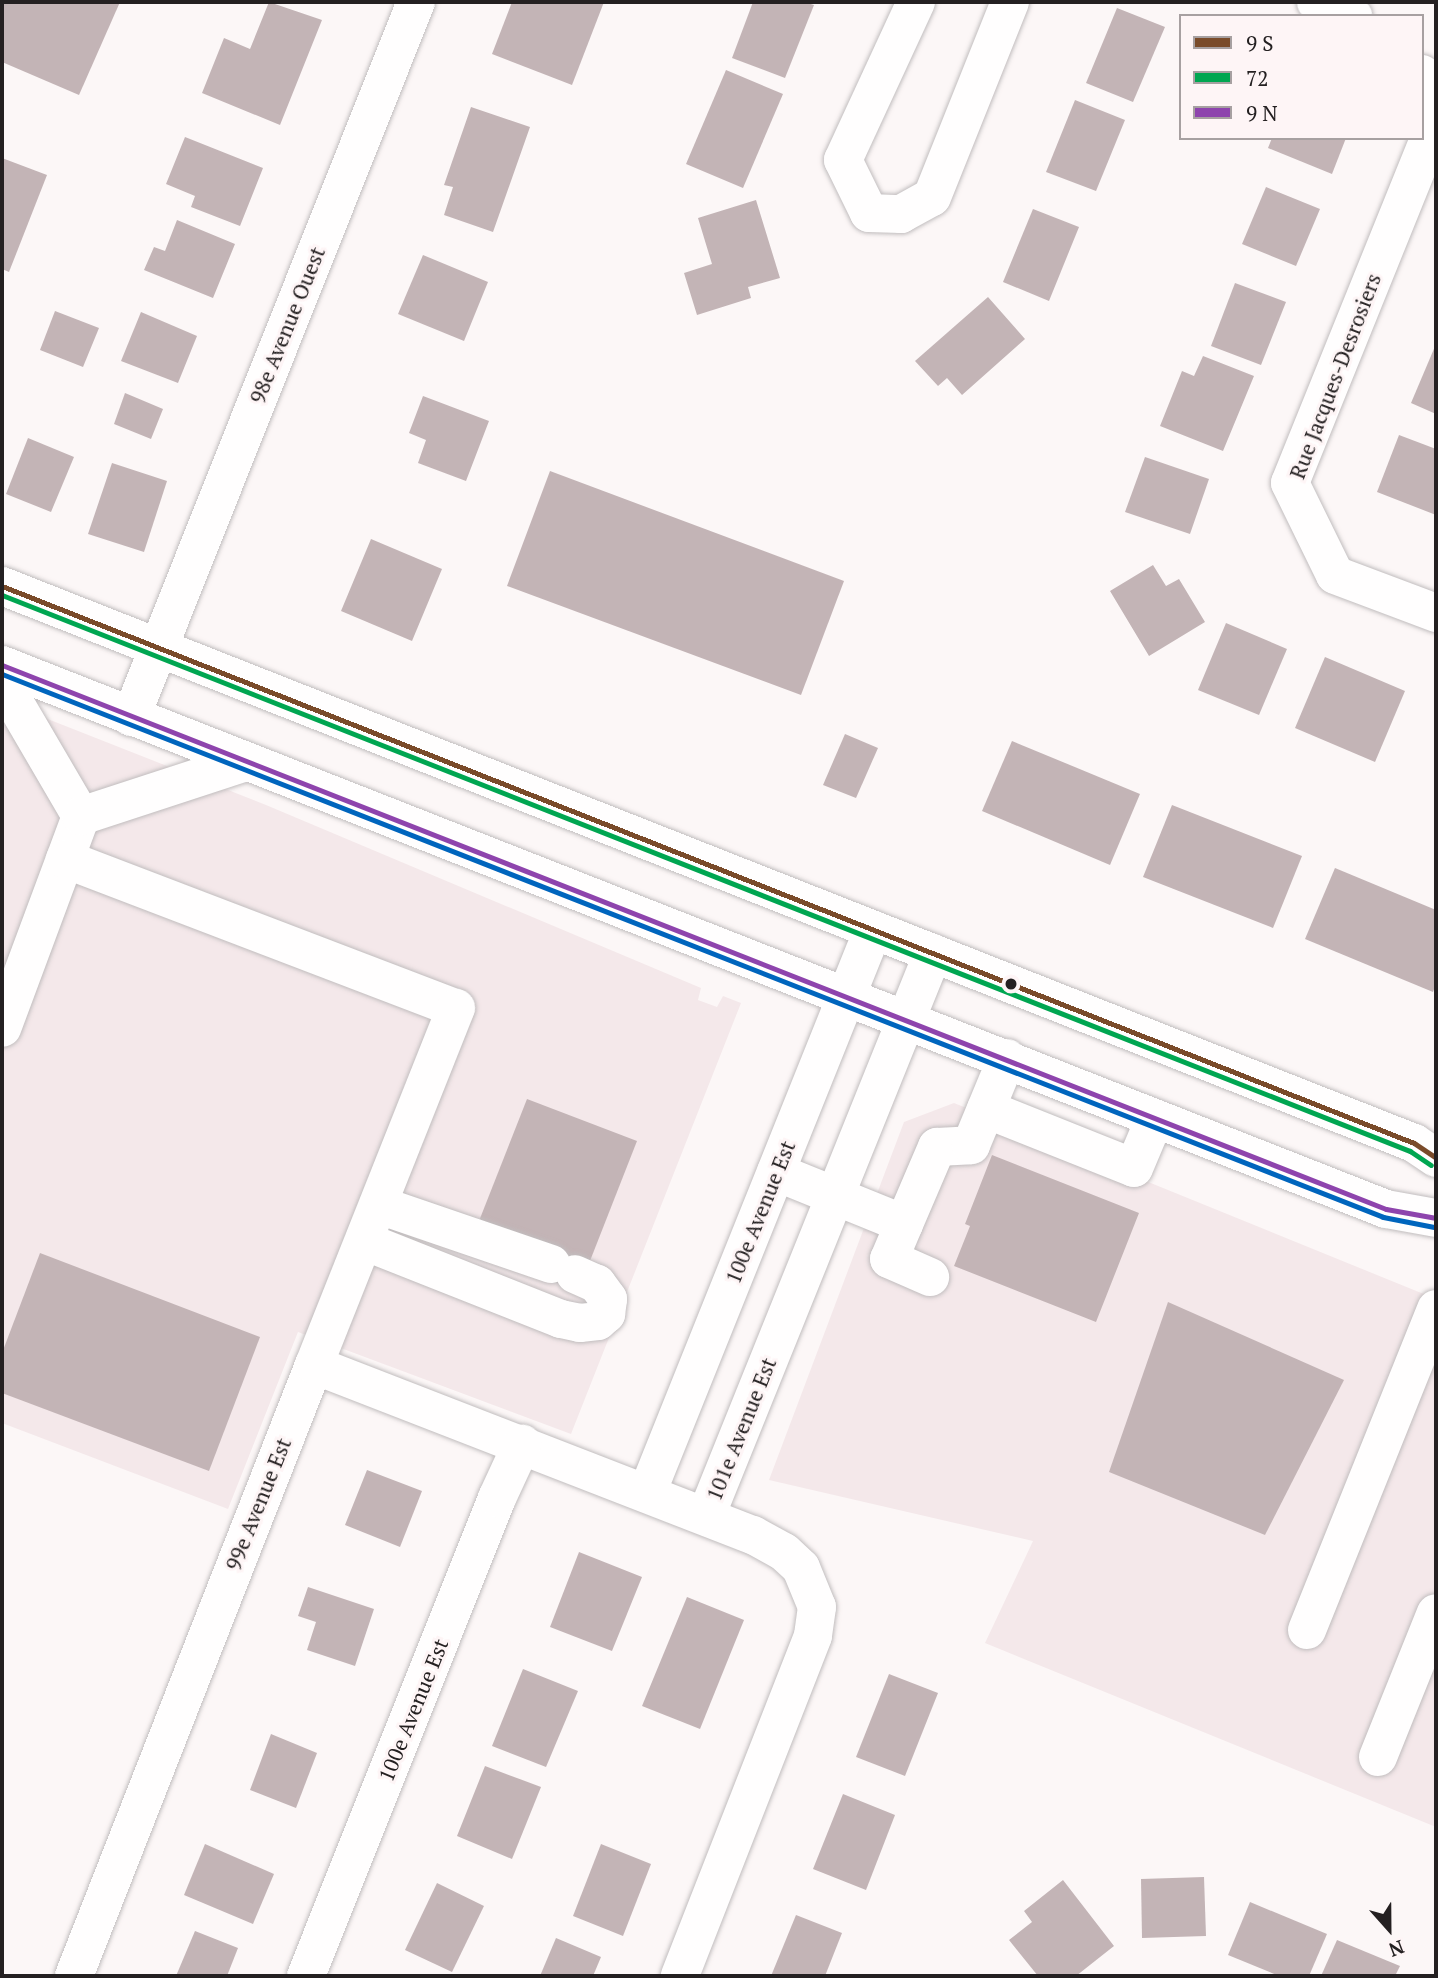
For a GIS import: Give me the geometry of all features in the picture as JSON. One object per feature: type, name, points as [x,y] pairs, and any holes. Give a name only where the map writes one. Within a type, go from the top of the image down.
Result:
[{"type":"street","name":"98e Avenue Ouest","points":[[158,648],[416,2]]},
{"type":"street","points":[[916,2],[843,160],[869,213],[901,214],[932,197],[1010,2]]},
{"type":"street","points":[[1317,2],[1348,14]]},
{"type":"street","name":"Rue Jacques-Desrosiers","points":[[1424,77],[1433,87],[1435,124],[1290,483],[1335,575],[1436,613]]},
{"type":"street","points":[[2,586],[873,930],[1429,1143]]},
{"type":"street","points":[[131,717],[158,648]]},
{"type":"street","points":[[2,665],[906,1018],[1386,1209],[1436,1218]]},
{"type":"street","points":[[2,681],[81,816]]},
{"type":"street","points":[[81,816],[246,762]]},
{"type":"street","points":[[2,1028],[81,816]]},
{"type":"street","name":"99e Avenue Est","points":[[65,859],[456,1008],[74,1976]]},
{"type":"street","name":"100e Avenue Est","points":[[647,1493],[873,930]]},
{"type":"street","name":"101e Avenue Est","points":[[680,1976],[805,1660],[817,1616],[814,1594],[801,1568],[793,1560],[753,1535],[706,1516],[933,953]]},
{"type":"street","points":[[930,1277],[889,1259],[937,1147],[971,1145],[1007,1058]]},
{"type":"street","points":[[986,1110],[1134,1168],[1155,1118]]},
{"type":"street","points":[[776,1172],[904,1224]]},
{"type":"street","points":[[364,1241],[561,1319],[590,1323],[606,1314],[608,1299],[597,1284],[563,1269],[379,1205]]},
{"type":"street","points":[[1307,1630],[1436,1309]]},
{"type":"street","points":[[314,1365],[706,1516]]},
{"type":"street","name":"100e Avenue Est","points":[[306,1976],[497,1498],[523,1444]]},
{"type":"street","points":[[1378,1757],[1436,1612]]},
{"type":"shaded area","points":[[2,701],[266,805],[701,988],[698,1000],[717,1007],[723,996],[741,1003],[571,1434],[298,1332],[228,1509],[2,1423]]},
{"type":"shaded area","points":[[954,1103],[1436,1299],[1436,1827],[985,1643],[1033,1541],[769,1480],[904,1122]]},
{"type":"building","points":[[2,2],[120,2],[79,95],[2,62]]},
{"type":"building","points":[[269,2],[322,20],[280,125],[202,93],[224,38],[250,49]]},
{"type":"building","points":[[512,2],[604,2],[572,85],[492,54]]},
{"type":"building","points":[[753,2],[804,2],[814,5],[785,78],[732,58]]},
{"type":"building","points":[[1117,8],[1165,27],[1133,102],[1086,83]]},
{"type":"building","points":[[726,70],[783,94],[743,188],[686,164]]},
{"type":"building","points":[[1075,100],[1125,120],[1096,191],[1046,172]]},
{"type":"building","points":[[471,107],[530,127],[493,232],[444,215],[453,187],[444,185]]},
{"type":"building","points":[[185,137],[263,168],[240,226],[191,207],[195,196],[166,184]]},
{"type":"building","points":[[1271,140],[1345,140],[1332,174],[1268,148]]},
{"type":"building","points":[[2,158],[47,175],[9,272],[2,269]]},
{"type":"building","points":[[1266,187],[1320,209],[1296,266],[1242,244]]},
{"type":"building","points":[[756,200],[780,278],[748,287],[751,298],[697,315],[684,273],[712,264],[698,218]]},
{"type":"building","points":[[1033,209],[1079,227],[1049,301],[1003,282]]},
{"type":"building","points":[[177,220],[235,244],[213,298],[144,270],[154,247],[165,251]]},
{"type":"building","points":[[423,255],[488,282],[464,341],[398,314]]},
{"type":"building","points":[[1235,283],[1286,302],[1261,365],[1211,346]]},
{"type":"building","points":[[988,297],[1025,339],[962,395],[947,378],[938,386],[915,361]]},
{"type":"building","points":[[55,311],[99,328],[83,367],[40,350]]},
{"type":"building","points":[[141,312],[197,336],[178,383],[121,361]]},
{"type":"building","points":[[1436,344],[1436,414],[1411,403]]},
{"type":"building","points":[[1203,356],[1254,376],[1223,451],[1160,426],[1182,371],[1194,376]]},
{"type":"building","points":[[125,393],[163,409],[151,439],[114,424]]},
{"type":"building","points":[[423,396],[489,421],[466,481],[418,463],[426,440],[409,433]]},
{"type":"building","points":[[1399,435],[1436,449],[1436,515],[1377,492]]},
{"type":"building","points":[[28,438],[74,457],[51,512],[6,494]]},
{"type":"building","points":[[1145,457],[1209,479],[1190,534],[1125,512]]},
{"type":"building","points":[[112,463],[167,481],[144,552],[88,534]]},
{"type":"building","points":[[550,471],[844,581],[801,695],[507,586]]},
{"type":"building","points":[[371,539],[442,569],[412,641],[341,611]]},
{"type":"building","points":[[1153,565],[1166,586],[1179,579],[1205,622],[1149,656],[1110,591]]},
{"type":"building","points":[[1226,623],[1287,649],[1259,715],[1198,690]]},
{"type":"building","points":[[1325,657],[1405,691],[1375,762],[1295,728]]},
{"type":"building","points":[[845,734],[878,748],[856,798],[823,785]]},
{"type":"building","points":[[1012,741],[1140,794],[1110,865],[982,811]]},
{"type":"building","points":[[1172,805],[1302,856],[1273,928],[1143,877]]},
{"type":"building","points":[[1335,868],[1436,910],[1436,984],[1433,992],[1305,939]]},
{"type":"building","points":[[527,1099],[637,1141],[588,1266],[569,1288],[545,1278],[479,1221]]},
{"type":"building","points":[[992,1155],[1139,1213],[1096,1322],[954,1266],[970,1226],[965,1224]]},
{"type":"building","points":[[40,1253],[260,1337],[209,1471],[2,1393],[2,1353]]},
{"type":"building","points":[[1168,1302],[1344,1380],[1265,1535],[1109,1472]]},
{"type":"building","points":[[367,1470],[422,1491],[400,1547],[345,1525]]},
{"type":"building","points":[[579,1552],[642,1577],[612,1651],[550,1627]]},
{"type":"building","points":[[308,1587],[374,1609],[355,1666],[307,1650],[316,1622],[298,1616]]},
{"type":"building","points":[[687,1597],[744,1620],[700,1729],[642,1706]]},
{"type":"building","points":[[523,1669],[578,1691],[546,1767],[492,1746]]},
{"type":"building","points":[[889,1674],[938,1693],[905,1776],[856,1757]]},
{"type":"building","points":[[271,1734],[317,1753],[296,1808],[250,1790]]},
{"type":"building","points":[[485,1766],[541,1787],[512,1859],[457,1836]]},
{"type":"building","points":[[843,1794],[895,1815],[866,1890],[813,1869]]},
{"type":"building","points":[[205,1844],[274,1874],[253,1924],[184,1895]]},
{"type":"building","points":[[601,1844],[651,1864],[623,1936],[573,1916]]},
{"type":"building","points":[[1204,1877],[1206,1936],[1142,1938],[1141,1879]]},
{"type":"building","points":[[1063,1880],[1114,1946],[1076,1976],[1038,1976],[1009,1940],[1032,1922],[1024,1911]]},
{"type":"building","points":[[437,1883],[484,1906],[452,1972],[405,1950]]},
{"type":"building","points":[[1250,1902],[1327,1934],[1309,1976],[1279,1976],[1228,1955]]},
{"type":"building","points":[[796,1915],[842,1933],[825,1976],[771,1976]]},
{"type":"building","points":[[195,1931],[238,1948],[227,1976],[176,1976]]},
{"type":"building","points":[[556,1938],[601,1957],[593,1976],[540,1976]]},
{"type":"building","points":[[1337,1940],[1400,1966],[1395,1976],[1321,1976]]},
{"type":"transit line","points":[[2,586],[1414,1143],[1436,1158]]},
{"type":"transit line","name":"72","points":[[2,595],[1410,1151],[1431,1165]]},
{"type":"transit line","points":[[2,665],[1386,1209],[1436,1218]]},
{"type":"transit line","points":[[2,674],[1383,1217],[1434,1227]]}]
